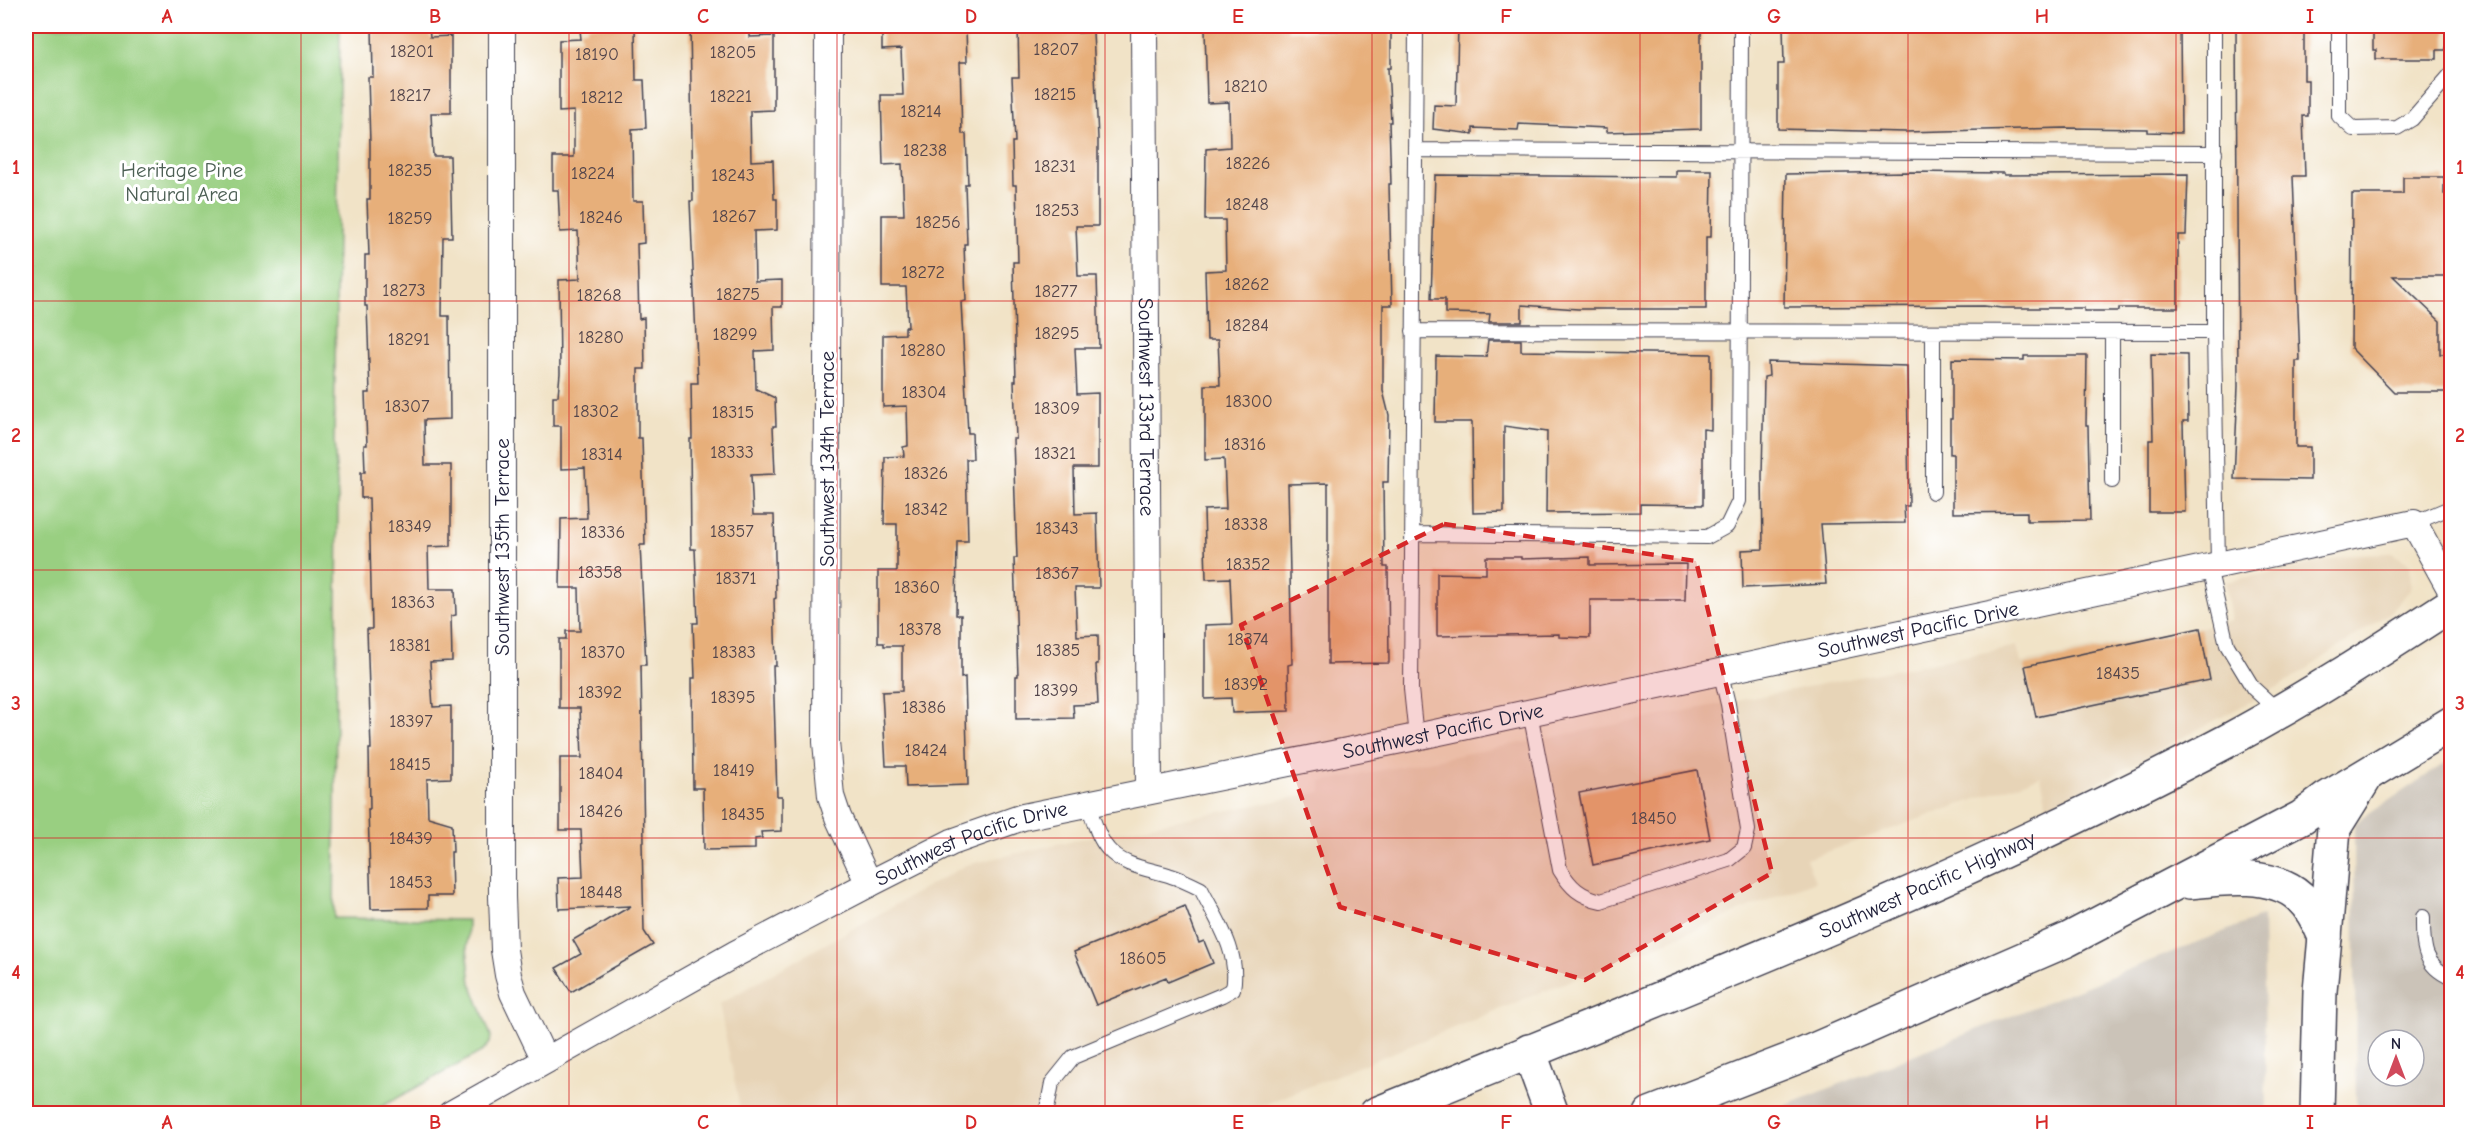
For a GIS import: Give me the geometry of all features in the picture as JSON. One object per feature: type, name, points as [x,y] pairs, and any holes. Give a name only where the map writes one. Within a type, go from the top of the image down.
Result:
[{"type":"main road","name":"Southwest Pacific Highway","points":[[1376,1113],[1963,871],[2142,784],[2279,712],[2451,604]]},
{"type":"main road","points":[[1669,1110],[1800,1056],[2056,944],[2302,817],[2326,799],[2451,723]]},
{"type":"main road","points":[[2317,1113],[2320,991],[2334,828],[2368,774]]},
{"type":"main road","points":[[2176,883],[2223,878],[2278,884],[2299,896],[2315,915],[2325,937]]},
{"type":"main road","points":[[1529,1051],[1552,1113]]},
{"type":"street","name":"Southwest 135th Terrace","points":[[502,26],[503,939],[513,993],[545,1060]]},
{"type":"street","name":"Southwest 134th Terrace","points":[[828,26],[825,742],[831,796],[837,817],[869,884]]},
{"type":"street","name":"Southwest 133rd Terrace","points":[[1144,26],[1149,790]]},
{"type":"street","name":"Southwest Pacific Drive","points":[[451,1113],[735,954],[869,884],[952,842],[1023,817],[1416,737],[2414,523]]},
{"type":"street","points":[[2414,523],[2451,592]]},
{"type":"lane","points":[[1416,26],[1410,689],[1416,737]]},
{"type":"lane","points":[[1412,534],[1707,537],[1727,526],[1738,501],[1741,26]]},
{"type":"lane","points":[[2214,26],[2214,566],[2227,645],[2253,688],[2279,712]]},
{"type":"lane","points":[[2339,26],[2339,116],[2353,129],[2397,128],[2412,119],[2451,73]]},
{"type":"lane","points":[[1415,150],[2215,153]]},
{"type":"lane","points":[[1413,331],[2214,332]]},
{"type":"lane","points":[[1933,332],[1933,492]]},
{"type":"lane","points":[[2112,333],[2112,481]]},
{"type":"lane","points":[[2414,523],[2451,507]]},
{"type":"lane","points":[[1530,712],[1560,870],[1569,886],[1584,897],[1601,901],[1729,860],[1744,848],[1748,830],[1728,704],[1720,671]]},
{"type":"lane","points":[[1046,1113],[1052,1083],[1073,1057],[1222,995],[1233,989],[1236,975],[1233,954],[1201,889],[1127,862],[1108,850],[1097,829],[1088,803]]},
{"type":"lane","points":[[2423,916],[2423,944],[2430,964],[2451,978]]},
{"type":"highlighted area","points":[[1444,524],[1696,561],[1772,873],[1585,980],[1340,907],[1241,625]]},
{"type":"shaded area","points":[[2392,553],[2410,564],[2411,589],[2389,613],[2289,681],[2111,776],[2047,807],[2041,776],[1806,859],[1815,881],[1244,1113],[741,1113],[719,1004],[966,865],[1079,839],[1322,792],[1321,782],[2017,646],[2021,663],[2231,621],[2225,582],[2357,554]]},
{"type":"shaded area","points":[[2451,759],[2451,1113],[2356,1113],[2354,824]]},
{"type":"shaded area","points":[[2263,916],[2266,1113],[1767,1113]]},
{"type":"green space","name":"Heritage Pine Natural Area","points":[[26,26],[340,26],[334,441],[338,499],[334,918],[468,920],[467,948],[471,983],[491,1036],[490,1043],[483,1051],[370,1113],[26,1113]]},
{"type":"building","points":[[372,26],[422,26],[429,27],[430,37],[451,36],[451,113],[431,113],[433,156],[450,156],[452,237],[443,237],[442,316],[449,316],[450,419],[424,420],[425,465],[451,465],[451,546],[428,547],[429,589],[455,589],[456,615],[451,616],[452,661],[430,662],[433,707],[451,706],[451,778],[427,779],[428,817],[452,824],[452,896],[428,896],[428,908],[371,909],[368,809],[370,809],[369,749],[371,749],[367,629],[372,629],[369,498],[361,498],[361,472],[365,472],[364,445],[367,445],[365,393],[370,393],[367,306],[365,306],[365,255],[369,255],[368,77],[373,77]]},
{"type":"building","points":[[587,26],[635,26],[636,80],[644,80],[646,128],[632,129],[633,201],[643,201],[644,243],[637,244],[639,319],[644,318],[645,369],[638,369],[638,438],[642,438],[645,545],[640,545],[646,665],[641,665],[644,842],[642,842],[644,931],[653,945],[571,992],[556,968],[581,954],[573,940],[631,906],[559,909],[558,878],[583,877],[581,830],[560,830],[560,758],[582,758],[580,708],[559,708],[559,639],[566,639],[566,631],[580,631],[579,588],[560,588],[561,519],[587,518],[585,468],[561,469],[561,426],[553,426],[553,396],[558,396],[560,373],[559,280],[580,279],[578,231],[560,232],[558,190],[553,190],[553,157],[574,157],[574,111],[559,112],[559,40],[581,39],[580,30],[587,30]]},
{"type":"building","points":[[690,26],[750,26],[750,37],[774,36],[774,110],[750,111],[751,161],[773,160],[774,199],[777,199],[777,230],[754,231],[755,281],[782,280],[782,307],[773,307],[774,350],[755,351],[756,389],[775,398],[776,426],[773,426],[775,474],[751,475],[753,515],[774,515],[776,666],[773,666],[777,796],[782,796],[782,831],[761,832],[762,838],[755,839],[755,849],[704,850],[703,788],[693,788],[692,678],[695,678],[693,623],[698,623],[695,549],[691,549],[690,439],[692,439],[691,383],[698,383],[690,201],[693,201]]},
{"type":"building","points":[[882,26],[966,26],[967,62],[960,62],[962,134],[966,134],[968,184],[965,184],[966,301],[961,302],[968,433],[972,433],[973,459],[966,459],[968,541],[957,541],[956,615],[961,615],[961,678],[965,677],[968,785],[906,787],[905,766],[886,766],[882,692],[902,691],[902,646],[884,646],[884,643],[878,643],[878,571],[897,571],[897,524],[884,524],[885,457],[904,456],[903,447],[908,446],[907,406],[883,407],[883,335],[905,334],[905,327],[908,327],[906,287],[882,287],[882,215],[904,215],[902,164],[883,165],[881,95],[903,95],[901,49],[882,50]]},
{"type":"building","points":[[1018,26],[1078,26],[1078,33],[1093,32],[1098,138],[1098,226],[1076,226],[1078,276],[1097,276],[1099,348],[1075,348],[1077,394],[1098,393],[1098,468],[1074,468],[1075,514],[1097,513],[1099,588],[1075,588],[1077,636],[1098,635],[1098,664],[1096,664],[1098,704],[1073,705],[1074,718],[1016,719],[1016,676],[1018,676],[1014,558],[1017,558],[1013,439],[1016,439],[1014,381],[1016,381],[1013,262],[1018,262],[1016,185],[1013,185],[1012,142],[1015,142],[1012,77],[1019,77]]},
{"type":"building","points":[[1229,26],[1288,26],[1288,31],[1391,30],[1391,68],[1388,68],[1391,122],[1389,122],[1391,184],[1389,184],[1392,305],[1383,305],[1383,391],[1389,415],[1388,482],[1383,482],[1384,567],[1388,567],[1389,663],[1328,664],[1328,483],[1288,484],[1292,664],[1288,665],[1289,711],[1232,713],[1231,698],[1205,699],[1205,625],[1232,624],[1230,578],[1206,579],[1204,510],[1226,509],[1224,459],[1205,460],[1205,385],[1220,385],[1218,340],[1207,340],[1205,271],[1226,270],[1225,220],[1205,220],[1206,149],[1230,147],[1229,102],[1207,103],[1205,29],[1229,28]]},
{"type":"building","points":[[1458,26],[1701,26],[1701,129],[1607,132],[1607,128],[1519,124],[1518,130],[1473,128],[1473,134],[1433,129],[1434,105],[1456,106]]},
{"type":"building","points":[[1783,26],[2180,26],[2181,133],[2148,132],[2148,129],[2066,128],[1905,132],[1778,129],[1778,64],[1784,64]]},
{"type":"building","points":[[2236,26],[2304,26],[2304,80],[2308,80],[2308,116],[2303,116],[2305,176],[2293,176],[2300,361],[2296,361],[2296,447],[2310,447],[2310,480],[2234,479],[2238,386]]},
{"type":"building","points":[[2373,26],[2446,26],[2446,50],[2437,50],[2437,59],[2376,59],[2376,50],[2373,50]]},
{"type":"building","points":[[1676,170],[1712,170],[1711,237],[1706,237],[1706,309],[1578,309],[1522,305],[1522,322],[1489,322],[1490,314],[1445,313],[1445,299],[1431,299],[1435,175],[1676,177]]},
{"type":"building","points":[[2004,173],[2004,175],[2188,174],[2186,235],[2178,235],[2178,308],[2119,308],[2119,311],[2084,311],[2084,308],[1984,306],[1784,307],[1786,174]]},
{"type":"building","points":[[2403,177],[2444,177],[2444,194],[2451,194],[2451,276],[2393,276],[2440,321],[2440,354],[2451,354],[2451,392],[2394,392],[2351,348],[2352,194],[2403,194]]},
{"type":"building","points":[[1488,340],[1521,340],[1521,351],[1711,354],[1711,430],[1703,429],[1703,505],[1640,504],[1640,512],[1546,513],[1547,432],[1504,426],[1504,512],[1473,513],[1472,422],[1435,422],[1436,356],[1486,357]]},
{"type":"building","points":[[2151,354],[2187,355],[2188,421],[2183,421],[2185,512],[2149,512],[2149,440],[2153,440]]},
{"type":"building","points":[[2024,356],[2087,356],[2086,425],[2088,425],[2090,520],[2027,521],[2027,512],[1953,513],[1953,454],[1950,454],[1952,359],[2024,360]]},
{"type":"building","points":[[1768,362],[1907,366],[1909,506],[1904,506],[1905,523],[1821,524],[1826,584],[1743,588],[1742,550],[1763,549],[1764,377],[1769,376]]},
{"type":"building","points":[[1486,557],[1521,557],[1521,559],[1590,557],[1590,565],[1686,564],[1685,600],[1590,600],[1590,638],[1559,637],[1559,634],[1437,636],[1437,573],[1486,574]]},
{"type":"building","points":[[2200,628],[2210,680],[2036,717],[2025,666]]},
{"type":"building","points":[[1697,770],[1710,839],[1593,865],[1579,793]]},
{"type":"building","points":[[1185,906],[1199,943],[1204,941],[1213,963],[1168,982],[1166,977],[1096,1005],[1074,952]]}]
